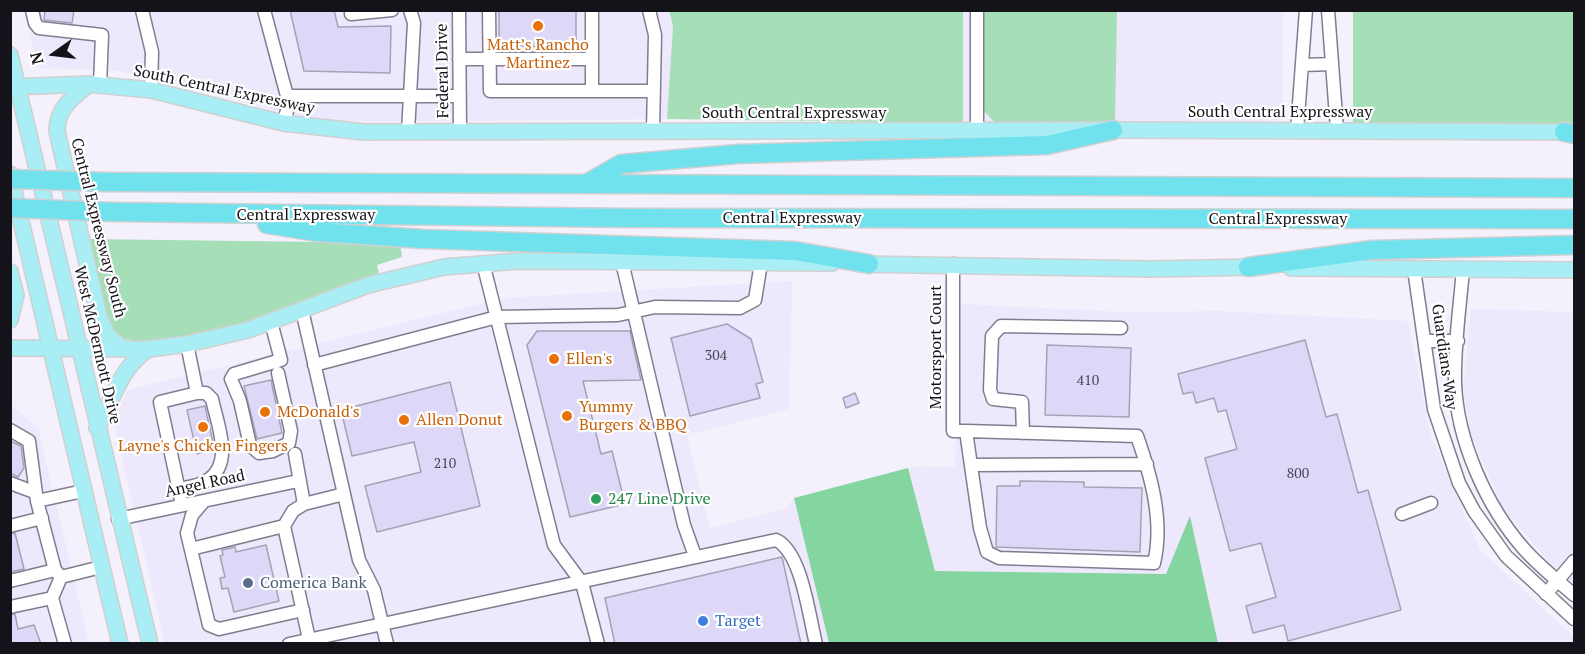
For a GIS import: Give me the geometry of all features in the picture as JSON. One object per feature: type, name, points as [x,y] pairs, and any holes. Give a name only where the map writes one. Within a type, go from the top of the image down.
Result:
[{"type":"highway","points":[[584,185],[621,164],[738,154],[1047,145],[1113,130]]},
{"type":"highway","name":"Central Expressway","points":[[10,176],[106,182],[1575,188]]},
{"type":"highway","name":"Central Expressway","points":[[10,208],[212,215],[1189,220],[1575,219]]},
{"type":"highway","points":[[212,215],[328,233],[510,244],[795,251],[869,264]]},
{"type":"highway","points":[[1248,267],[1372,250],[1575,245]]},
{"type":"main road","name":"West McDermott Drive","points":[[10,55],[14,87],[150,644]]},
{"type":"main road","name":"South Central Expressway","points":[[14,87],[94,85],[151,90],[283,123],[335,130],[408,132],[1337,130],[1571,133]]},
{"type":"main road","name":"Central Expressway South","points":[[94,85],[64,105],[57,119],[57,131],[99,317],[108,336],[123,349]]},
{"type":"main road","points":[[10,176],[120,644]]},
{"type":"main road","points":[[10,348],[149,349],[187,344],[271,322],[368,285],[444,267],[483,263],[953,264],[1151,268],[1575,270]]},
{"type":"main road","points":[[10,272],[16,295],[10,320]]},
{"type":"main road","points":[[97,428],[111,404],[119,379],[136,357],[149,349]]},
{"type":"street","points":[[32,10],[35,23],[39,28],[102,35],[94,85]]},
{"type":"street","points":[[142,10],[152,52],[151,90]]},
{"type":"street","points":[[264,10],[287,96],[288,108],[283,123]]},
{"type":"street","points":[[351,10],[351,14],[392,10]]},
{"type":"street","points":[[408,132],[412,96],[414,23],[410,10]]},
{"type":"street","name":"Federal Drive","points":[[459,10],[460,131]]},
{"type":"street","points":[[489,10],[490,91],[654,91]]},
{"type":"street","points":[[592,10],[592,91]]},
{"type":"street","points":[[649,10],[655,35],[653,130]]},
{"type":"street","points":[[976,131],[977,10]]},
{"type":"street","points":[[1297,130],[1306,10]]},
{"type":"street","points":[[1328,10],[1337,130]]},
{"type":"street","points":[[459,59],[592,59]]},
{"type":"street","points":[[1302,65],[1332,64]]},
{"type":"street","points":[[287,96],[460,96]]},
{"type":"street","points":[[622,262],[649,367],[650,385],[684,525],[695,556]]},
{"type":"street","points":[[483,263],[554,545],[582,583],[598,644]]},
{"type":"street","points":[[314,365],[497,317],[618,315],[654,307],[740,308],[748,305],[758,294],[761,263]]},
{"type":"street","name":"Motorsport Court","points":[[953,264],[953,431],[966,431]]},
{"type":"street","name":"Guardians Way","points":[[1414,269],[1434,409],[1459,483],[1491,537],[1530,580],[1575,619]]},
{"type":"street","name":"Guardians Way","points":[[1463,269],[1455,381],[1456,401],[1469,449],[1493,505],[1523,548],[1575,595]]},
{"type":"street","points":[[302,310],[358,560],[375,590],[387,644]]},
{"type":"street","points":[[271,322],[280,367],[291,431],[289,443],[273,452],[259,453],[250,445],[240,401],[231,379],[234,374],[280,367]]},
{"type":"street","points":[[1023,433],[1022,402],[1000,402],[993,399],[990,390],[992,336],[995,330],[1001,326],[1121,328]]},
{"type":"street","points":[[1426,341],[1458,340]]},
{"type":"street","points":[[187,344],[197,393]]},
{"type":"street","points":[[178,489],[205,482],[212,477],[223,456],[212,399],[206,393],[160,402],[178,489],[182,506]]},
{"type":"street","points":[[10,430],[29,441],[35,496],[58,574],[52,598],[65,644]]},
{"type":"street","points":[[966,431],[1137,436],[1147,464],[1158,518],[1154,563],[999,558],[987,552],[980,528],[973,465],[966,431]]},
{"type":"street","points":[[295,454],[298,481],[304,504]]},
{"type":"street","points":[[973,465],[1147,464]]},
{"type":"street","name":"Angel Road","points":[[118,519],[298,481]]},
{"type":"street","points":[[10,483],[35,496],[83,491]]},
{"type":"street","points":[[309,639],[284,526],[292,511],[304,504],[344,494]]},
{"type":"street","points":[[204,501],[189,524],[187,533],[208,625],[213,629],[303,610]]},
{"type":"street","points":[[1402,514],[1431,504]]},
{"type":"street","points":[[10,526],[42,518]]},
{"type":"street","points":[[191,549],[284,526]]},
{"type":"street","points":[[289,644],[582,583],[762,541],[776,540],[784,544],[796,567],[816,644]]},
{"type":"street","points":[[1546,594],[1575,561]]},
{"type":"street","points":[[10,581],[101,567]]},
{"type":"street","points":[[1530,580],[1542,567]]},
{"type":"street","points":[[10,607],[52,598]]},
{"type":"shaded area","points":[[24,11],[669,11],[673,26],[667,119],[321,122],[119,71],[38,68]]},
{"type":"shaded area","points":[[963,11],[1283,11],[1283,121],[963,123]]},
{"type":"shaded area","points":[[792,281],[789,409],[687,435],[710,528],[785,509],[794,498],[829,643],[165,643],[114,425],[127,390],[505,298]]},
{"type":"shaded area","points":[[961,304],[1123,312],[1219,311],[1408,321],[1431,436],[1480,550],[1574,637],[1574,643],[1218,643],[1190,518],[1167,574],[935,571],[908,469],[919,466],[955,467]]},
{"type":"shaded area","points":[[1471,309],[1574,312],[1574,583],[1547,560],[1503,508],[1471,435],[1463,389]]},
{"type":"shaded area","points":[[10,404],[38,428],[89,643],[11,643]]},
{"type":"green space","points":[[669,11],[963,11],[963,123],[667,119],[673,26]]},
{"type":"green space","points":[[984,11],[1117,11],[1115,124],[995,123],[984,111]]},
{"type":"green space","points":[[1353,11],[1574,11],[1574,125],[1360,124],[1353,122]]},
{"type":"green space","points":[[87,239],[400,243],[402,257],[377,265],[379,273],[293,308],[233,328],[172,339],[131,340],[118,336],[104,315]]},
{"type":"green space","points":[[908,468],[935,571],[1166,574],[1190,516],[1218,643],[829,643],[794,498]]},
{"type":"building","points":[[45,10],[74,10],[72,23],[44,20]]},
{"type":"building","points":[[290,10],[334,10],[338,27],[391,26],[390,73],[304,71]]},
{"type":"building","name":"Matt’s Rancho Martinez","points":[[499,10],[576,10],[576,44],[557,44],[557,47],[504,46],[505,42],[499,42]]},
{"type":"building","points":[[727,324],[751,339],[763,382],[756,384],[760,398],[690,416],[671,338]]},
{"type":"building","points":[[537,331],[630,331],[641,380],[583,381],[601,454],[612,451],[625,504],[570,517],[527,345]]},
{"type":"building","points":[[1305,340],[1326,417],[1337,414],[1358,493],[1368,490],[1401,610],[1288,641],[1284,625],[1253,633],[1246,606],[1276,597],[1261,543],[1230,551],[1205,458],[1237,449],[1226,410],[1218,412],[1214,398],[1196,403],[1193,392],[1183,394],[1178,374]]},
{"type":"building","points":[[1047,345],[1131,348],[1129,417],[1045,415]]},
{"type":"building","name":"McDonald's","points":[[271,380],[282,433],[257,439],[244,386]]},
{"type":"building","points":[[450,382],[480,506],[377,532],[365,486],[421,472],[414,442],[352,456],[341,410]]},
{"type":"building","points":[[855,393],[859,403],[846,408],[843,398]]},
{"type":"building","name":"Layne's Chicken Fingers","points":[[205,406],[214,448],[197,454],[187,410]]},
{"type":"building","points":[[10,441],[21,446],[24,468],[18,477],[10,473]]},
{"type":"building","points":[[1020,481],[1084,482],[1084,487],[1142,488],[1140,552],[996,547],[997,486],[1020,486]]},
{"type":"building","points":[[15,533],[24,569],[10,572],[10,534]]},
{"type":"building","name":"Comerica Bank","points":[[266,545],[279,601],[234,612],[228,588],[222,589],[220,578],[225,577],[220,556],[223,555],[222,550],[235,547],[236,552]]},
{"type":"building","name":"Target","points":[[782,557],[801,644],[615,644],[605,598]]},
{"type":"building","points":[[15,614],[18,629],[34,625],[41,644],[10,644],[10,615]]},
{"type":"place","name":"Matt’s Rancho Martinez","points":[[538,26]]},
{"type":"place","name":"Ellen's","points":[[554,359]]},
{"type":"place","name":"McDonald's","points":[[265,412]]},
{"type":"place","name":"Yummy Burgers & BBQ","points":[[567,416]]},
{"type":"place","name":"Allen Donut","points":[[404,420]]},
{"type":"place","name":"Layne's Chicken Fingers","points":[[203,427]]},
{"type":"place","name":"247 Line Drive","points":[[596,499]]},
{"type":"place","name":"Comerica Bank","points":[[248,583]]},
{"type":"place","name":"Target","points":[[703,621]]}]
